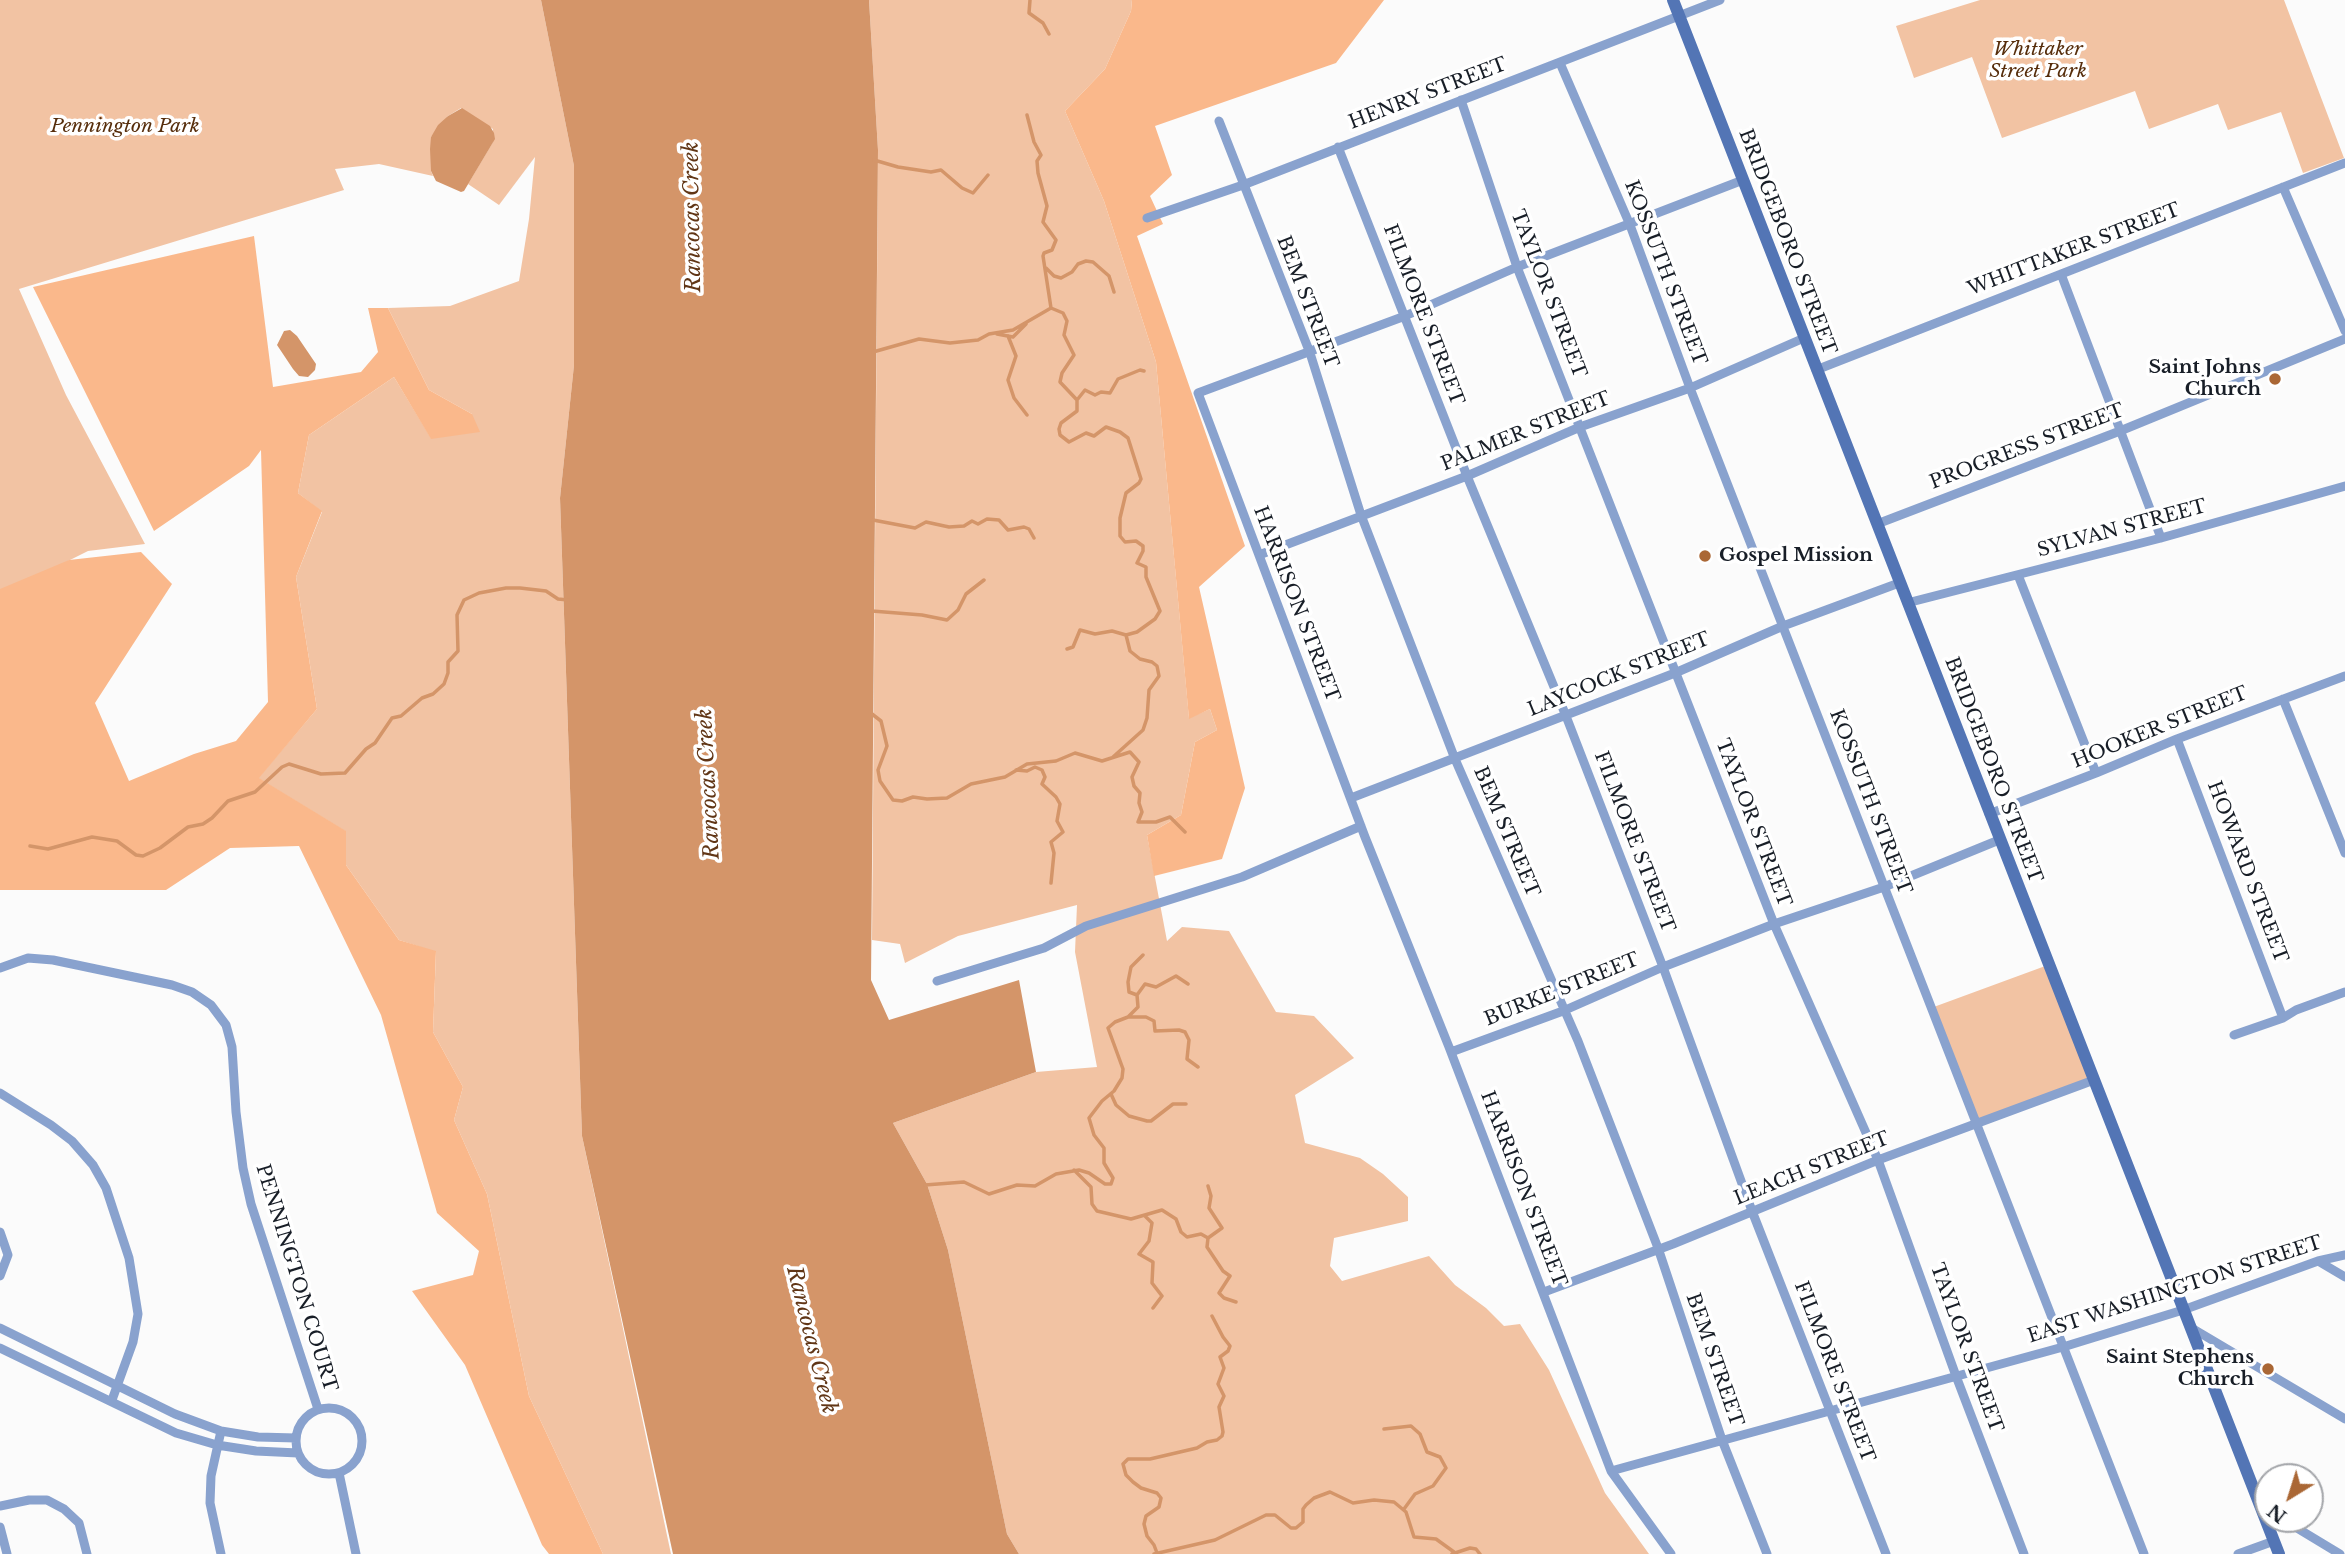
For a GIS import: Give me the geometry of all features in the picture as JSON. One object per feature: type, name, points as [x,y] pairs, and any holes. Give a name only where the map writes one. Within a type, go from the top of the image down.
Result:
[{"type":"main road","name":"BRIDGEBORO STREET","points":[[1672,0],[2254,1486]]},
{"type":"main road","name":"BRIDGEBORO STREET","points":[[2271,1533],[2279,1554]]},
{"type":"street","name":"HENRY STREET","points":[[1147,218],[1243,185],[1720,0]]},
{"type":"street","name":"KOSSUTH STREET","points":[[1560,63],[1630,225],[1690,388],[2144,1554]]},
{"type":"street","name":"TAYLOR STREET","points":[[1461,100],[1517,267],[1774,924],[1878,1160],[2024,1554]]},
{"type":"street","name":"BEM STREET","points":[[1219,121],[1310,353],[1361,515],[1455,759],[1578,1041],[1658,1248],[1722,1440],[1767,1554]]},
{"type":"street","name":"FILMORE STREET","points":[[1338,147],[1467,475],[1566,716],[1663,967],[1752,1211],[1886,1554]]},
{"type":"street","name":"WHITTAKER STREET","points":[[1816,370],[2345,163]]},
{"type":"street","points":[[1310,353],[1405,316],[1517,267],[1743,180]]},
{"type":"street","points":[[2283,187],[2345,331]]},
{"type":"street","points":[[2061,274],[2161,538]]},
{"type":"street","name":"PALMER STREET","points":[[1259,555],[1467,475],[1580,427],[1690,388],[1804,338]]},
{"type":"street","name":"PROGRESS STREET","points":[[1877,524],[2120,431],[2345,339]]},
{"type":"street","name":"HARRISON STREET","points":[[1310,353],[1198,393],[1361,827],[1451,1052],[1611,1471],[1671,1554]]},
{"type":"street","name":"SYLVAN STREET","points":[[1907,603],[2161,538],[2345,486]]},
{"type":"street","points":[[2018,575],[2096,773]]},
{"type":"street","name":"LAYCOCK STREET","points":[[1351,799],[1675,673],[1783,626],[1899,583]]},
{"type":"street","name":"HOOKER STREET","points":[[1989,814],[2345,676]]},
{"type":"street","points":[[2283,699],[2345,853]]},
{"type":"street","name":"HOWARD STREET","points":[[2177,739],[2283,1018]]},
{"type":"street","points":[[937,981],[1044,948],[1086,926],[1242,877],[1361,827]]},
{"type":"street","name":"BURKE STREET","points":[[1451,1052],[1563,1011],[1663,967],[1774,924],[1884,887],[1999,840]]},
{"type":"street","name":"PENNINGTON COURT","points":[[0,968],[28,958],[53,960],[172,985],[192,992],[211,1005],[226,1024],[232,1047],[243,1168],[251,1204],[318,1409]]},
{"type":"street","points":[[2234,1035],[2345,992]]},
{"type":"street","name":"LEACH STREET","points":[[1544,1292],[1878,1160],[2094,1080]]},
{"type":"street","points":[[0,1093],[72,1141],[93,1165],[106,1188],[129,1258],[138,1314],[132,1342],[112,1400]]},
{"type":"street","points":[[0,1231],[8,1255],[0,1276]]},
{"type":"street","name":"EAST WASHINGTON STREET","points":[[1611,1471],[2063,1347],[2183,1310],[2318,1261],[2345,1255]]},
{"type":"street","points":[[2318,1261],[2345,1278]]},
{"type":"street","points":[[2190,1327],[2345,1419]]},
{"type":"street","points":[[0,1328],[176,1414],[221,1432],[296,1438]]},
{"type":"street","points":[[0,1348],[176,1433],[217,1445],[256,1451],[299,1453]]},
{"type":"street","points":[[333,1407],[346,1412],[362,1432],[362,1446],[357,1459],[351,1467],[339,1473],[313,1470],[299,1453],[296,1438],[302,1421],[318,1409],[333,1407]]},
{"type":"street","points":[[221,1432],[211,1476],[210,1503],[221,1554]]},
{"type":"street","points":[[339,1473],[356,1554]]},
{"type":"street","points":[[0,1506],[29,1500],[47,1500],[64,1509],[79,1523],[87,1554]]},
{"type":"street","points":[[0,1527],[7,1554]]},
{"type":"street","points":[[2305,1533],[2340,1554]]},
{"type":"street","points":[[2238,1554],[2274,1541]]},
{"type":"green space","name":"Pennington Park","points":[[0,0],[541,0],[574,166],[574,365],[560,498],[582,1136],[671,1554],[603,1554],[529,1396],[487,1194],[454,1120],[463,1087],[433,1032],[436,952],[399,940],[346,865],[345,831],[258,778],[317,709],[296,577],[322,512],[298,493],[309,435],[394,377],[431,438],[472,414],[429,390],[388,308],[450,306],[519,281],[535,157],[499,205],[468,184],[493,142],[493,129],[461,108],[448,116],[431,137],[433,176],[379,164],[335,169],[344,190],[19,289],[66,395],[145,544],[88,551],[0,595]]},
{"type":"green space","points":[[869,0],[1132,0],[1131,11],[1105,69],[1065,111],[1104,201],[1156,362],[1189,718],[1210,709],[1217,730],[1195,742],[1181,815],[1147,835],[1167,941],[1182,927],[1229,931],[1276,1012],[1314,1016],[1354,1058],[1295,1095],[1305,1143],[1360,1158],[1383,1174],[1408,1197],[1408,1221],[1334,1238],[1330,1266],[1342,1281],[1429,1256],[1455,1285],[1486,1308],[1504,1326],[1520,1324],[1549,1370],[1605,1493],[1649,1554],[1019,1554],[1007,1534],[948,1250],[927,1184],[893,1123],[1036,1072],[1097,1067],[1075,952],[1077,905],[958,936],[905,963],[900,944],[872,940],[878,150]]},
{"type":"green space","name":"Whittaker Street Park","points":[[1980,0],[2284,0],[2344,158],[2303,173],[2281,112],[2228,130],[2218,104],[2149,129],[2135,91],[2002,138],[1972,57],[1914,78],[1896,26]]},
{"type":"green space","points":[[2048,965],[2094,1080],[1977,1123],[1931,1008]]},
{"type":"shaded area","points":[[1132,0],[1384,0],[1336,63],[1155,126],[1172,175],[1150,196],[1163,224],[1137,236],[1245,546],[1199,587],[1245,788],[1222,859],[1154,876],[1147,835],[1181,815],[1195,742],[1217,730],[1210,709],[1189,719],[1156,362],[1104,201],[1065,111],[1105,69],[1131,11]]},
{"type":"shaded area","points":[[254,236],[273,387],[361,372],[378,352],[368,308],[388,308],[429,390],[472,414],[480,432],[431,439],[394,377],[309,435],[298,493],[322,511],[296,577],[317,709],[259,778],[346,831],[346,865],[399,940],[436,951],[433,1032],[463,1087],[454,1120],[487,1194],[529,1396],[603,1554],[549,1554],[542,1545],[465,1365],[412,1291],[473,1275],[479,1251],[437,1213],[381,1015],[299,846],[230,848],[166,890],[0,890],[0,589],[69,560],[141,552],[172,584],[95,703],[129,781],[194,754],[236,741],[268,702],[261,450],[249,466],[154,531],[33,287]]},
{"type":"water","name":"Rancocas Creek","points":[[541,0],[869,0],[878,150],[871,980],[889,1020],[1019,980],[1036,1072],[893,1123],[927,1184],[948,1250],[1007,1534],[1019,1554],[673,1554],[582,1136],[560,498],[574,365],[574,166]]},
{"type":"water","points":[[462,108],[490,126],[495,139],[461,192],[436,181],[431,171],[430,149],[431,137],[438,125]]},
{"type":"water","points":[[290,330],[316,364],[315,370],[308,377],[299,376],[277,345],[284,331]]},
{"type":"waterway","points":[[1030,0],[1029,13],[1043,23],[1049,34]]},
{"type":"waterway","points":[[1027,115],[1034,142],[1041,155],[1037,161],[1038,173],[1047,206],[1043,222],[1056,240],[1052,250],[1043,256],[1051,308]]},
{"type":"waterway","points":[[874,160],[931,172],[941,170],[962,188],[973,193],[988,175]]},
{"type":"waterway","points":[[1046,268],[1054,276],[1061,278],[1072,272],[1078,264],[1093,262],[1109,276],[1114,292]]},
{"type":"waterway","points":[[1051,308],[1063,313],[1067,321],[1064,335],[1074,355],[1062,373],[1060,382],[1077,400]]},
{"type":"waterway","points":[[873,352],[919,339],[950,343],[978,340],[989,334],[1013,330],[1051,308]]},
{"type":"waterway","points":[[997,334],[1013,337],[1026,324]]},
{"type":"waterway","points":[[1008,336],[1016,356],[1008,380],[1014,398],[1027,415]]},
{"type":"waterway","points":[[1067,649],[1073,647],[1080,630],[1095,634],[1112,631],[1126,635],[1137,632],[1155,619],[1160,611],[1146,577],[1146,567],[1137,563],[1143,546],[1136,541],[1125,542],[1120,536],[1120,518],[1126,493],[1141,479],[1128,438],[1106,427],[1094,436],[1086,433],[1069,442],[1060,435],[1059,429],[1061,423],[1077,411],[1077,400],[1085,390],[1095,395],[1101,392],[1110,393],[1118,379],[1140,370],[1144,371]]},
{"type":"waterway","points":[[873,520],[915,528],[926,522],[949,527],[964,526],[972,521],[978,524],[987,519],[999,520],[1008,530],[1024,527],[1029,529],[1034,538]]},
{"type":"waterway","points":[[872,611],[947,620],[958,610],[966,594],[984,580]]},
{"type":"waterway","points":[[30,846],[48,849],[92,837],[117,841],[136,855],[143,856],[160,848],[188,827],[203,824],[228,801],[255,792],[282,767],[289,764],[321,774],[345,773],[366,749],[375,743],[392,718],[401,716],[444,684],[448,662],[458,651],[457,615],[464,600],[479,593],[506,588],[546,591],[558,599],[568,600]]},
{"type":"waterway","points":[[1113,757],[1143,730],[1147,718],[1149,690],[1159,676],[1157,666],[1140,659],[1130,651],[1126,635]]},
{"type":"waterway","points":[[872,714],[881,721],[887,746],[878,770],[880,781],[893,800],[902,801],[913,797],[947,798],[971,784],[1005,777],[1027,764],[1056,761],[1075,753],[1102,761],[1130,752],[1139,762],[1132,777],[1134,786],[1140,793],[1142,812],[1138,822],[1156,822],[1170,817],[1185,832]]},
{"type":"waterway","points":[[1016,770],[1027,771],[1035,767],[1042,770],[1045,777],[1042,784],[1060,804],[1057,821],[1063,832],[1051,842],[1054,853],[1051,883]]},
{"type":"waterway","points":[[1137,995],[1129,992],[1128,982],[1131,967],[1143,955]]},
{"type":"waterway","points":[[1128,1017],[1138,1007],[1137,995],[1145,984],[1156,987],[1176,976],[1188,984]]},
{"type":"waterway","points":[[925,1185],[964,1182],[989,1194],[1017,1185],[1035,1186],[1056,1174],[1079,1170],[1105,1184],[1111,1184],[1113,1178],[1104,1163],[1104,1148],[1094,1135],[1089,1118],[1114,1091],[1122,1078],[1123,1069],[1108,1028],[1115,1022],[1128,1017],[1146,1017],[1154,1021],[1155,1031],[1185,1032],[1189,1040],[1187,1059],[1198,1067]]},
{"type":"waterway","points":[[1111,1094],[1116,1105],[1129,1116],[1147,1121],[1151,1121],[1173,1104],[1186,1104]]},
{"type":"waterway","points":[[1074,1170],[1091,1187],[1092,1204],[1097,1211],[1131,1219],[1162,1210],[1176,1219],[1181,1232],[1187,1237],[1201,1234],[1208,1238]]},
{"type":"waterway","points":[[1208,1186],[1211,1196],[1209,1208],[1222,1228],[1208,1238],[1207,1247],[1223,1271],[1230,1276],[1219,1293],[1236,1302]]},
{"type":"waterway","points":[[1145,1216],[1152,1223],[1149,1241],[1139,1254],[1153,1262],[1152,1283],[1162,1296],[1153,1308]]},
{"type":"waterway","points":[[1157,1553],[1147,1536],[1144,1524],[1146,1516],[1159,1507],[1161,1498],[1157,1493],[1141,1488],[1133,1482],[1126,1475],[1123,1464],[1128,1459],[1150,1459],[1197,1448],[1222,1436],[1219,1407],[1224,1396],[1218,1384],[1224,1368],[1220,1357],[1230,1346],[1212,1316]]},
{"type":"waterway","points":[[1384,1429],[1411,1426],[1420,1434],[1427,1452],[1440,1457],[1446,1468],[1433,1486],[1415,1494],[1404,1509]]},
{"type":"waterway","points":[[1154,1554],[1215,1540],[1266,1515],[1275,1515],[1291,1528],[1296,1528],[1303,1522],[1303,1509],[1306,1505],[1314,1498],[1330,1492],[1353,1503],[1374,1500],[1394,1502],[1406,1512],[1414,1537],[1436,1539],[1454,1552]]},
{"type":"waterway","points":[[1452,1554],[1470,1548],[1476,1549],[1480,1554]]},
{"type":"place","name":"Saint Johns Church","points":[[2275,379]]},
{"type":"place","name":"Gospel Mission","points":[[1705,556]]},
{"type":"place","name":"Saint Stephens Church","points":[[2268,1369]]}]
